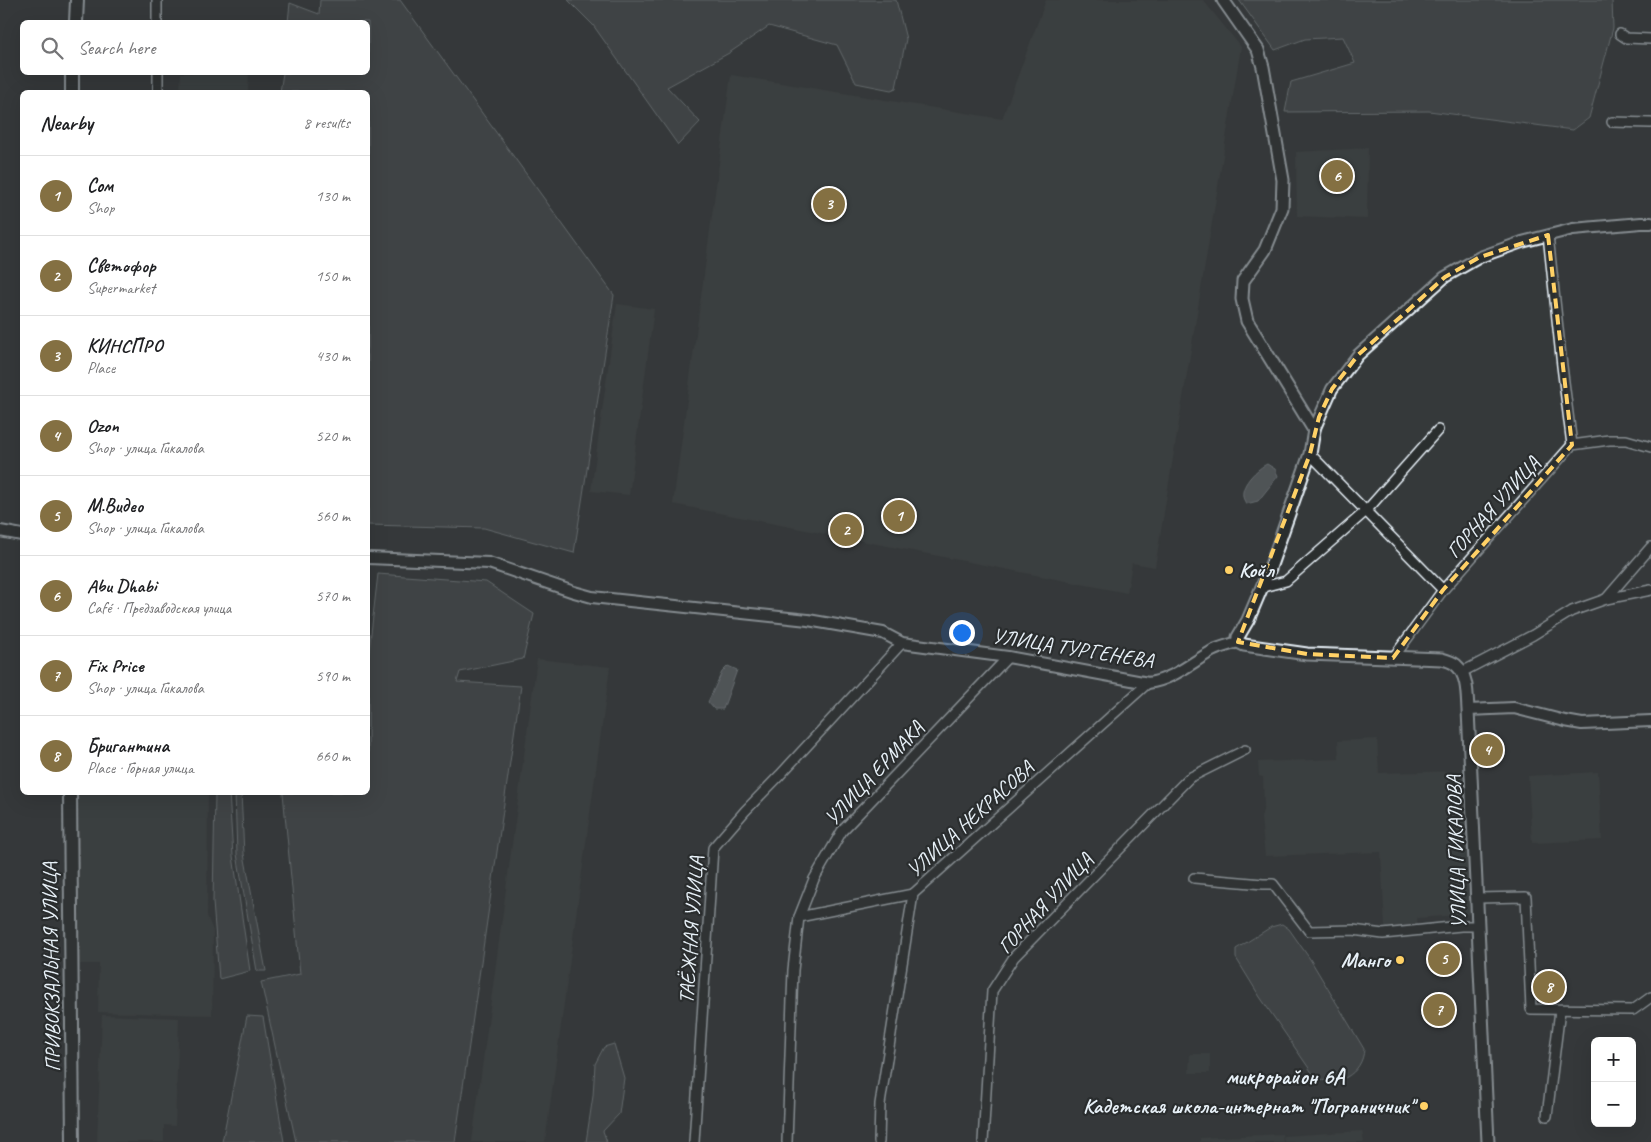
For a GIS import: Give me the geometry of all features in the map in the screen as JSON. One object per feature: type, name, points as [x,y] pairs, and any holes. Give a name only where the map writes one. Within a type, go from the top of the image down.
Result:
[{"type":"main road","points":[[76,20],[77,0]]},
{"type":"main road","points":[[1223,0],[1258,50],[1263,66],[1283,180],[1282,208],[1265,250],[1243,281],[1242,299],[1247,321],[1314,430],[1310,454],[1263,587],[1238,637],[1238,642],[1244,645],[1307,654],[1442,659],[1455,664],[1462,672]]},
{"type":"main road","points":[[72,75],[72,90]]},
{"type":"main road","name":"УЛИЦА ГИКАЛОВА","points":[[1462,672],[1466,684],[1468,710],[1488,1142]]},
{"type":"main road","name":"ПРИВОКЗАЛЬНАЯ УЛИЦА","points":[[70,795],[72,1142]]},
{"type":"street","points":[[157,0],[157,20]]},
{"type":"street","points":[[1620,34],[1626,38],[1651,38]]},
{"type":"street","points":[[158,75],[158,90]]},
{"type":"street","points":[[1612,122],[1651,124]]},
{"type":"street","points":[[1314,430],[1332,389],[1358,355],[1446,277],[1480,257],[1548,235],[1573,229],[1641,223],[1651,224]]},
{"type":"street","points":[[1548,235],[1554,304],[1572,445],[1609,440],[1631,441],[1651,447]]},
{"type":"street","points":[[1263,587],[1286,581],[1366,511],[1438,430]]},
{"type":"street","name":"ГОРНАЯ УЛИЦА","points":[[1393,658],[1443,590],[1572,445]]},
{"type":"street","points":[[1310,454],[1443,590]]},
{"type":"street","points":[[0,531],[20,534]]},
{"type":"street","points":[[1606,599],[1651,547]]},
{"type":"street","name":"УЛИЦА ТУРГЕНЕВА","points":[[370,558],[489,563],[592,597],[808,620],[884,633],[902,643],[1008,657],[1148,683],[1175,674],[1214,650],[1238,642]]},
{"type":"street","points":[[1462,672],[1532,635],[1572,611],[1606,599],[1651,590]]},
{"type":"street","name":"ТАЁЖНАЯ УЛИЦА","points":[[694,1142],[714,848],[744,811],[780,775],[902,643]]},
{"type":"street","name":"УЛИЦА ЕРМАКА","points":[[787,1142],[793,970],[799,917],[814,879],[842,831],[1008,657]]},
{"type":"street","name":"УЛИЦА НЕКРАСОВА","points":[[879,1142],[880,1104],[913,894],[1148,683]]},
{"type":"street","points":[[1468,710],[1514,708],[1582,724],[1651,721]]},
{"type":"street","name":"ГОРНАЯ УЛИЦА","points":[[983,1142],[992,991],[1014,958],[1189,778],[1244,750]]},
{"type":"street","points":[[1194,878],[1273,884],[1309,931],[1353,930],[1383,934],[1478,926]]},
{"type":"street","points":[[799,917],[913,894]]},
{"type":"street","points":[[1477,898],[1526,897],[1530,1009],[1633,1010],[1651,997]]},
{"type":"street","points":[[1547,1116],[1560,1010]]},
{"type":"street","points":[[787,1142],[792,1142]]},
{"type":"highlighted area","points":[[1548,235],[1572,445],[1443,590],[1393,658],[1307,654],[1238,642],[1310,454],[1319,417],[1332,389],[1358,355],[1445,277],[1480,257]]},
{"type":"shaded area","points":[[320,0],[400,0],[614,295],[574,553],[484,528],[370,525],[370,90],[280,90],[283,75],[370,75],[370,20],[288,20],[290,3],[319,14]]},
{"type":"shaded area","points":[[568,0],[896,0],[906,39],[896,88],[891,90],[856,83],[837,45],[769,26],[729,53],[667,87],[700,122],[678,145],[593,25]]},
{"type":"shaded area","points":[[1046,0],[1203,0],[1241,47],[1155,567],[1132,563],[1127,593],[673,504],[731,75],[1002,119]]},
{"type":"shaded area","points":[[1239,0],[1612,0],[1613,28],[1589,118],[1573,130],[1429,111],[1285,112],[1291,82],[1355,63],[1343,37],[1305,39],[1275,50]]},
{"type":"shaded area","points":[[181,75],[249,75],[248,90],[180,90]]},
{"type":"shaded area","points":[[1368,148],[1367,219],[1297,216],[1296,152]]},
{"type":"shaded area","points":[[617,304],[654,309],[629,495],[591,491]]},
{"type":"shaded area","points":[[1267,464],[1275,469],[1278,476],[1258,501],[1246,504],[1243,491],[1247,482],[1259,469]]},
{"type":"shaded area","points":[[378,574],[486,582],[534,614],[523,659],[460,672],[457,682],[521,686],[455,1142],[296,1142],[261,982],[300,974],[283,795],[370,795],[370,642]]},
{"type":"shaded area","points":[[537,659],[610,667],[545,1142],[472,1142]]},
{"type":"shaded area","points":[[728,666],[737,670],[723,709],[714,709],[708,702],[722,672]]},
{"type":"shaded area","points":[[1377,739],[1379,773],[1464,771],[1471,914],[1417,918],[1418,928],[1385,927],[1381,852],[1265,856],[1261,818],[1264,806],[1263,777],[1259,776],[1258,762],[1339,759],[1338,741]]},
{"type":"shaded area","points":[[1598,772],[1602,840],[1532,843],[1528,776]]},
{"type":"shaded area","points":[[75,795],[208,795],[207,916],[213,931],[212,1015],[98,1012],[99,964],[74,964]]},
{"type":"shaded area","points":[[215,795],[229,795],[233,856],[250,971],[219,979],[213,902]]},
{"type":"shaded area","points":[[235,795],[241,795],[244,854],[266,971],[257,971],[237,854]]},
{"type":"shaded area","points":[[1282,924],[1289,929],[1310,959],[1364,1049],[1359,1066],[1347,1077],[1331,1081],[1315,1077],[1260,997],[1236,958],[1236,949],[1271,927]]},
{"type":"shaded area","points":[[102,1015],[179,1018],[175,1126],[164,1125],[164,1142],[97,1142]]},
{"type":"shaded area","points":[[247,1016],[263,1017],[284,1142],[222,1142]]},
{"type":"shaded area","points":[[614,1044],[624,1078],[619,1114],[603,1131],[607,1142],[586,1142],[593,1096],[595,1064],[604,1047]]},
{"type":"shaded area","points":[[1190,1054],[1210,1054],[1210,1073],[1189,1073]]},
{"type":"shaded area","points":[[1362,1131],[1364,1142],[1284,1142],[1283,1136]]},
{"type":"shaded area","points":[[1282,1134],[1283,1142],[1200,1142],[1200,1138]]},
{"type":"place","name":"Abu Dhabi","points":[[1337,176]]},
{"type":"place","name":"КИНСПРО","points":[[829,204]]},
{"type":"place","name":"Сом","points":[[899,516]]},
{"type":"place","name":"Светофор","points":[[846,530]]},
{"type":"place","name":"Койл","points":[[1229,570]]},
{"type":"place","name":"Ozon","points":[[1487,750]]},
{"type":"place","name":"М.Видео","points":[[1444,959]]},
{"type":"place","name":"Манго","points":[[1400,960]]},
{"type":"place","name":"Бригантина","points":[[1549,987]]},
{"type":"place","name":"Fix Price","points":[[1439,1010]]},
{"type":"place","name":"Кадетская школа-интернат \"Пограничник\"","points":[[1424,1106]]},
{"type":"district","name":"микрорайон 6А","points":[[1285,1076]]}]
